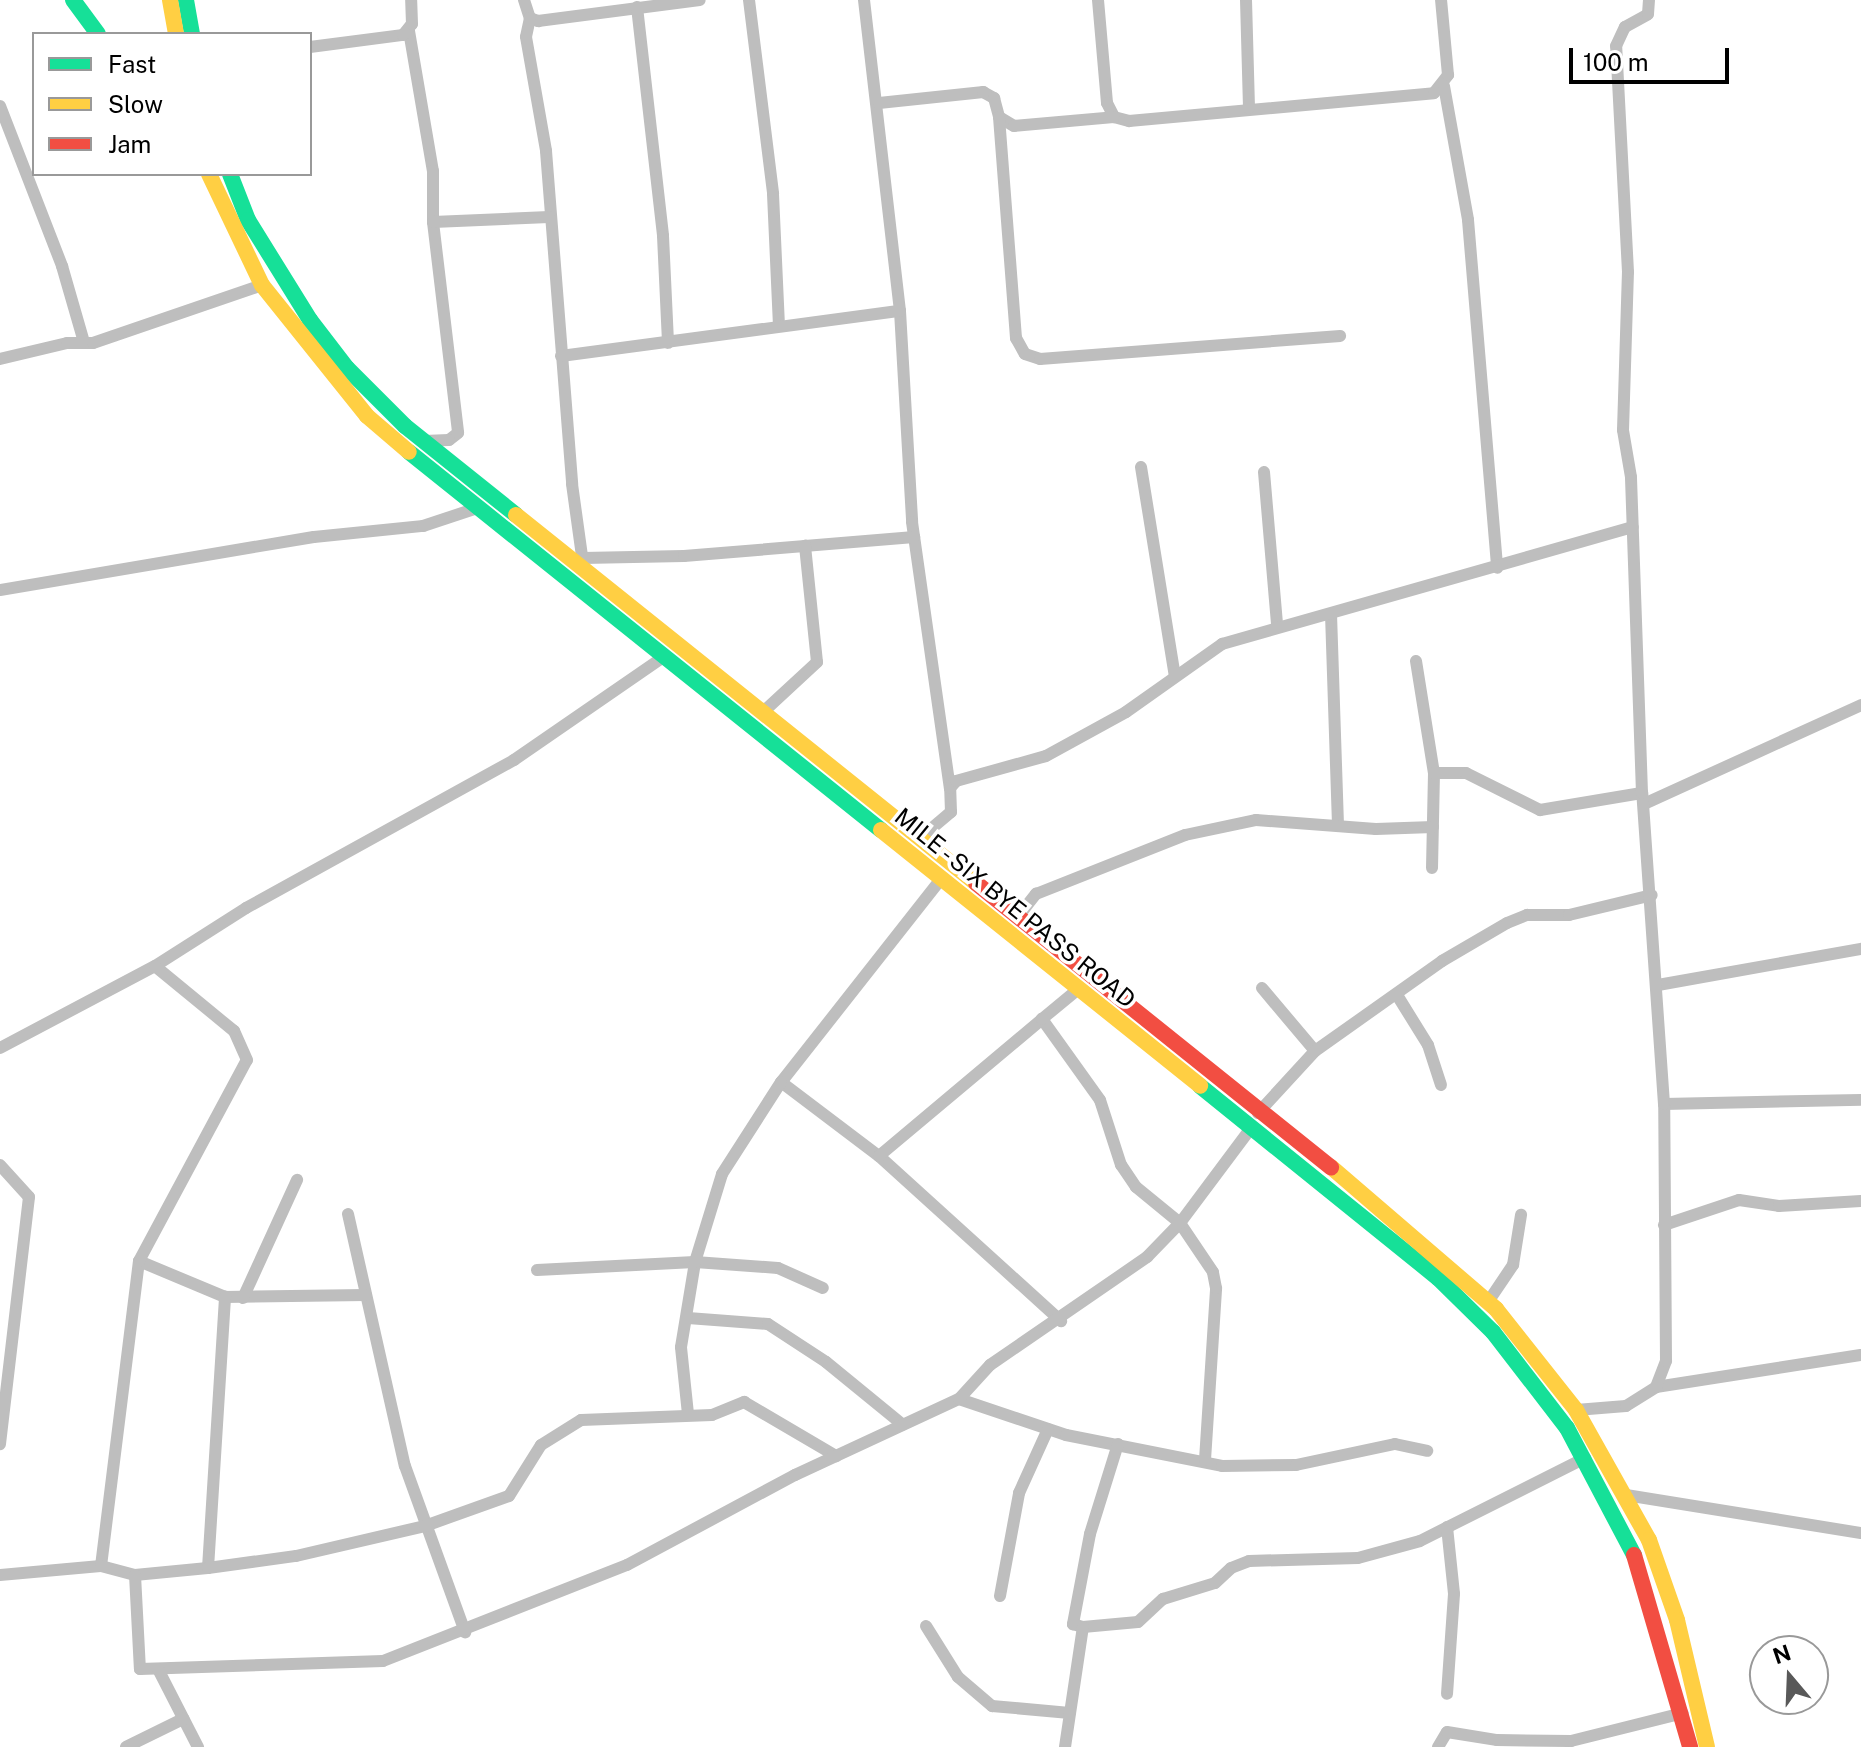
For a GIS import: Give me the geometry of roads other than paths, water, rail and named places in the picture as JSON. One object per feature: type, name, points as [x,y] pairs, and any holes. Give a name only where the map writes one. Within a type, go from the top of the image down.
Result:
[{"type":"street","points":[[73,0],[97,32]]},
{"type":"street","points":[[170,0],[176,32]]},
{"type":"street","points":[[186,0],[192,32]]},
{"type":"street","points":[[411,0],[409,31],[433,171],[433,222],[458,433],[449,440],[424,441]]},
{"type":"street","points":[[524,0],[530,18],[526,37],[546,151],[561,356],[583,564]]},
{"type":"street","points":[[530,18],[700,0]]},
{"type":"street","points":[[749,0],[773,194],[779,324]]},
{"type":"street","points":[[864,0],[879,103],[900,311],[914,537],[950,788],[951,812],[919,839]]},
{"type":"street","points":[[1098,0],[1107,103],[1114,117]]},
{"type":"street","points":[[1246,0],[1249,108]]},
{"type":"street","points":[[1441,0],[1448,75],[1444,86],[1468,220],[1497,568]]},
{"type":"street","points":[[1649,0],[1648,14],[1625,27],[1616,46],[1628,272],[1623,430],[1633,527],[1643,798],[1664,1104],[1666,1361],[1656,1387]]},
{"type":"street","points":[[637,7],[660,206],[668,343]]},
{"type":"street","points":[[312,47],[392,38],[409,31]]},
{"type":"street","points":[[999,117],[1014,126],[1114,117],[1129,121],[1249,108],[1424,97],[1444,86]]},
{"type":"street","points":[[879,103],[983,92],[994,98],[999,117],[1016,338],[1025,354],[1040,359],[1340,336]]},
{"type":"street","points":[[0,106],[62,266],[84,342]]},
{"type":"street","name":"MILE - SIX BYE PASS ROAD","points":[[209,176],[262,285],[367,416],[474,509],[880,818],[941,879],[1077,990],[1255,1120],[1467,1306],[1527,1373],[1585,1458],[1648,1590],[1690,1747]]},
{"type":"street","points":[[210,176],[248,220]]},
{"type":"street","points":[[231,176],[248,220],[278,275],[347,368],[424,441],[583,564],[762,713],[880,818],[919,839],[1017,918],[1255,1120],[1411,1231],[1488,1302],[1576,1410],[1626,1495],[1669,1596],[1707,1747]]},
{"type":"street","points":[[433,222],[549,217]]},
{"type":"street","points":[[0,359],[84,342],[262,285]]},
{"type":"street","points":[[561,356],[668,343],[779,324],[900,311]]},
{"type":"street","points":[[1141,467],[1175,676]]},
{"type":"street","points":[[1264,472],[1277,625]]},
{"type":"street","points":[[0,590],[314,537],[423,526],[474,509]]},
{"type":"street","points":[[950,788],[956,781],[1046,756],[1126,712],[1222,644],[1277,625],[1331,614],[1633,527]]},
{"type":"street","points":[[583,564],[914,537]]},
{"type":"street","points":[[762,713],[817,662],[805,546]]},
{"type":"street","points":[[1331,614],[1338,826]]},
{"type":"street","points":[[0,1048],[155,966],[246,908],[514,760],[665,656]]},
{"type":"street","points":[[1416,661],[1434,773],[1432,868]]},
{"type":"street","points":[[1434,773],[1466,773],[1540,810],[1643,798],[1861,705]]},
{"type":"street","points":[[1017,918],[1036,894],[1185,835],[1256,820],[1338,826],[1433,827]]},
{"type":"street","points":[[688,1414],[681,1347],[695,1262],[722,1174],[781,1082],[941,879]]},
{"type":"street","points":[[135,1575],[140,1669],[325,1661],[365,1664],[465,1632],[685,1538],[836,1456],[959,1399],[990,1365],[1061,1321],[1147,1257],[1180,1223],[1255,1120],[1315,1051],[1442,961],[1527,915],[1569,915],[1652,895]]},
{"type":"street","points":[[1658,985],[1754,972],[1861,949]]},
{"type":"street","points":[[101,1566],[139,1261],[247,1060],[234,1031],[155,966]]},
{"type":"street","points":[[1262,988],[1315,1051]]},
{"type":"street","points":[[879,1156],[1077,990]]},
{"type":"street","points":[[1397,995],[1428,1045],[1441,1085]]},
{"type":"street","points":[[1042,1019],[1100,1100],[1121,1165],[1136,1187],[1180,1223],[1213,1272],[1216,1288],[1205,1460]]},
{"type":"street","points":[[781,1082],[879,1156],[1061,1321]]},
{"type":"street","points":[[1664,1104],[1861,1100]]},
{"type":"street","points":[[0,1165],[29,1197],[0,1444]]},
{"type":"street","points":[[243,1298],[297,1180]]},
{"type":"street","points":[[1664,1225],[1739,1200],[1793,1206],[1861,1201]]},
{"type":"street","points":[[348,1214],[405,1466],[465,1632]]},
{"type":"street","points":[[1488,1302],[1513,1265],[1521,1215]]},
{"type":"street","points":[[139,1261],[225,1297],[366,1295]]},
{"type":"street","points":[[537,1270],[695,1262],[778,1268],[823,1288]]},
{"type":"street","points":[[208,1568],[225,1297]]},
{"type":"street","points":[[688,1318],[768,1324],[826,1362],[903,1425]]},
{"type":"street","points":[[1576,1410],[1626,1406],[1656,1387],[1861,1355]]},
{"type":"street","points":[[959,1399],[1048,1429],[1254,1469],[1343,1458],[1395,1444],[1427,1451]]},
{"type":"street","points":[[0,1575],[101,1566],[135,1575],[208,1568],[296,1556],[425,1526],[509,1496],[541,1445],[564,1427],[581,1420],[712,1415],[744,1402],[836,1456]]},
{"type":"street","points":[[1000,1596],[1019,1493],[1048,1429]]},
{"type":"street","points":[[1118,1444],[1090,1534],[1073,1624],[1083,1627],[1138,1622],[1163,1599],[1215,1583],[1231,1568],[1249,1561],[1358,1558],[1420,1541],[1585,1458]]},
{"type":"street","points":[[1626,1495],[1861,1533]]},
{"type":"street","points":[[1447,1527],[1454,1594],[1447,1694]]},
{"type":"street","points":[[926,1626],[958,1677],[992,1706],[1070,1713]]},
{"type":"street","points":[[1065,1747],[1083,1627]]},
{"type":"street","points":[[158,1669],[198,1747]]},
{"type":"street","points":[[1438,1747],[1447,1732],[1497,1740],[1571,1741],[1683,1713]]},
{"type":"street","points":[[126,1747],[183,1719]]}]
